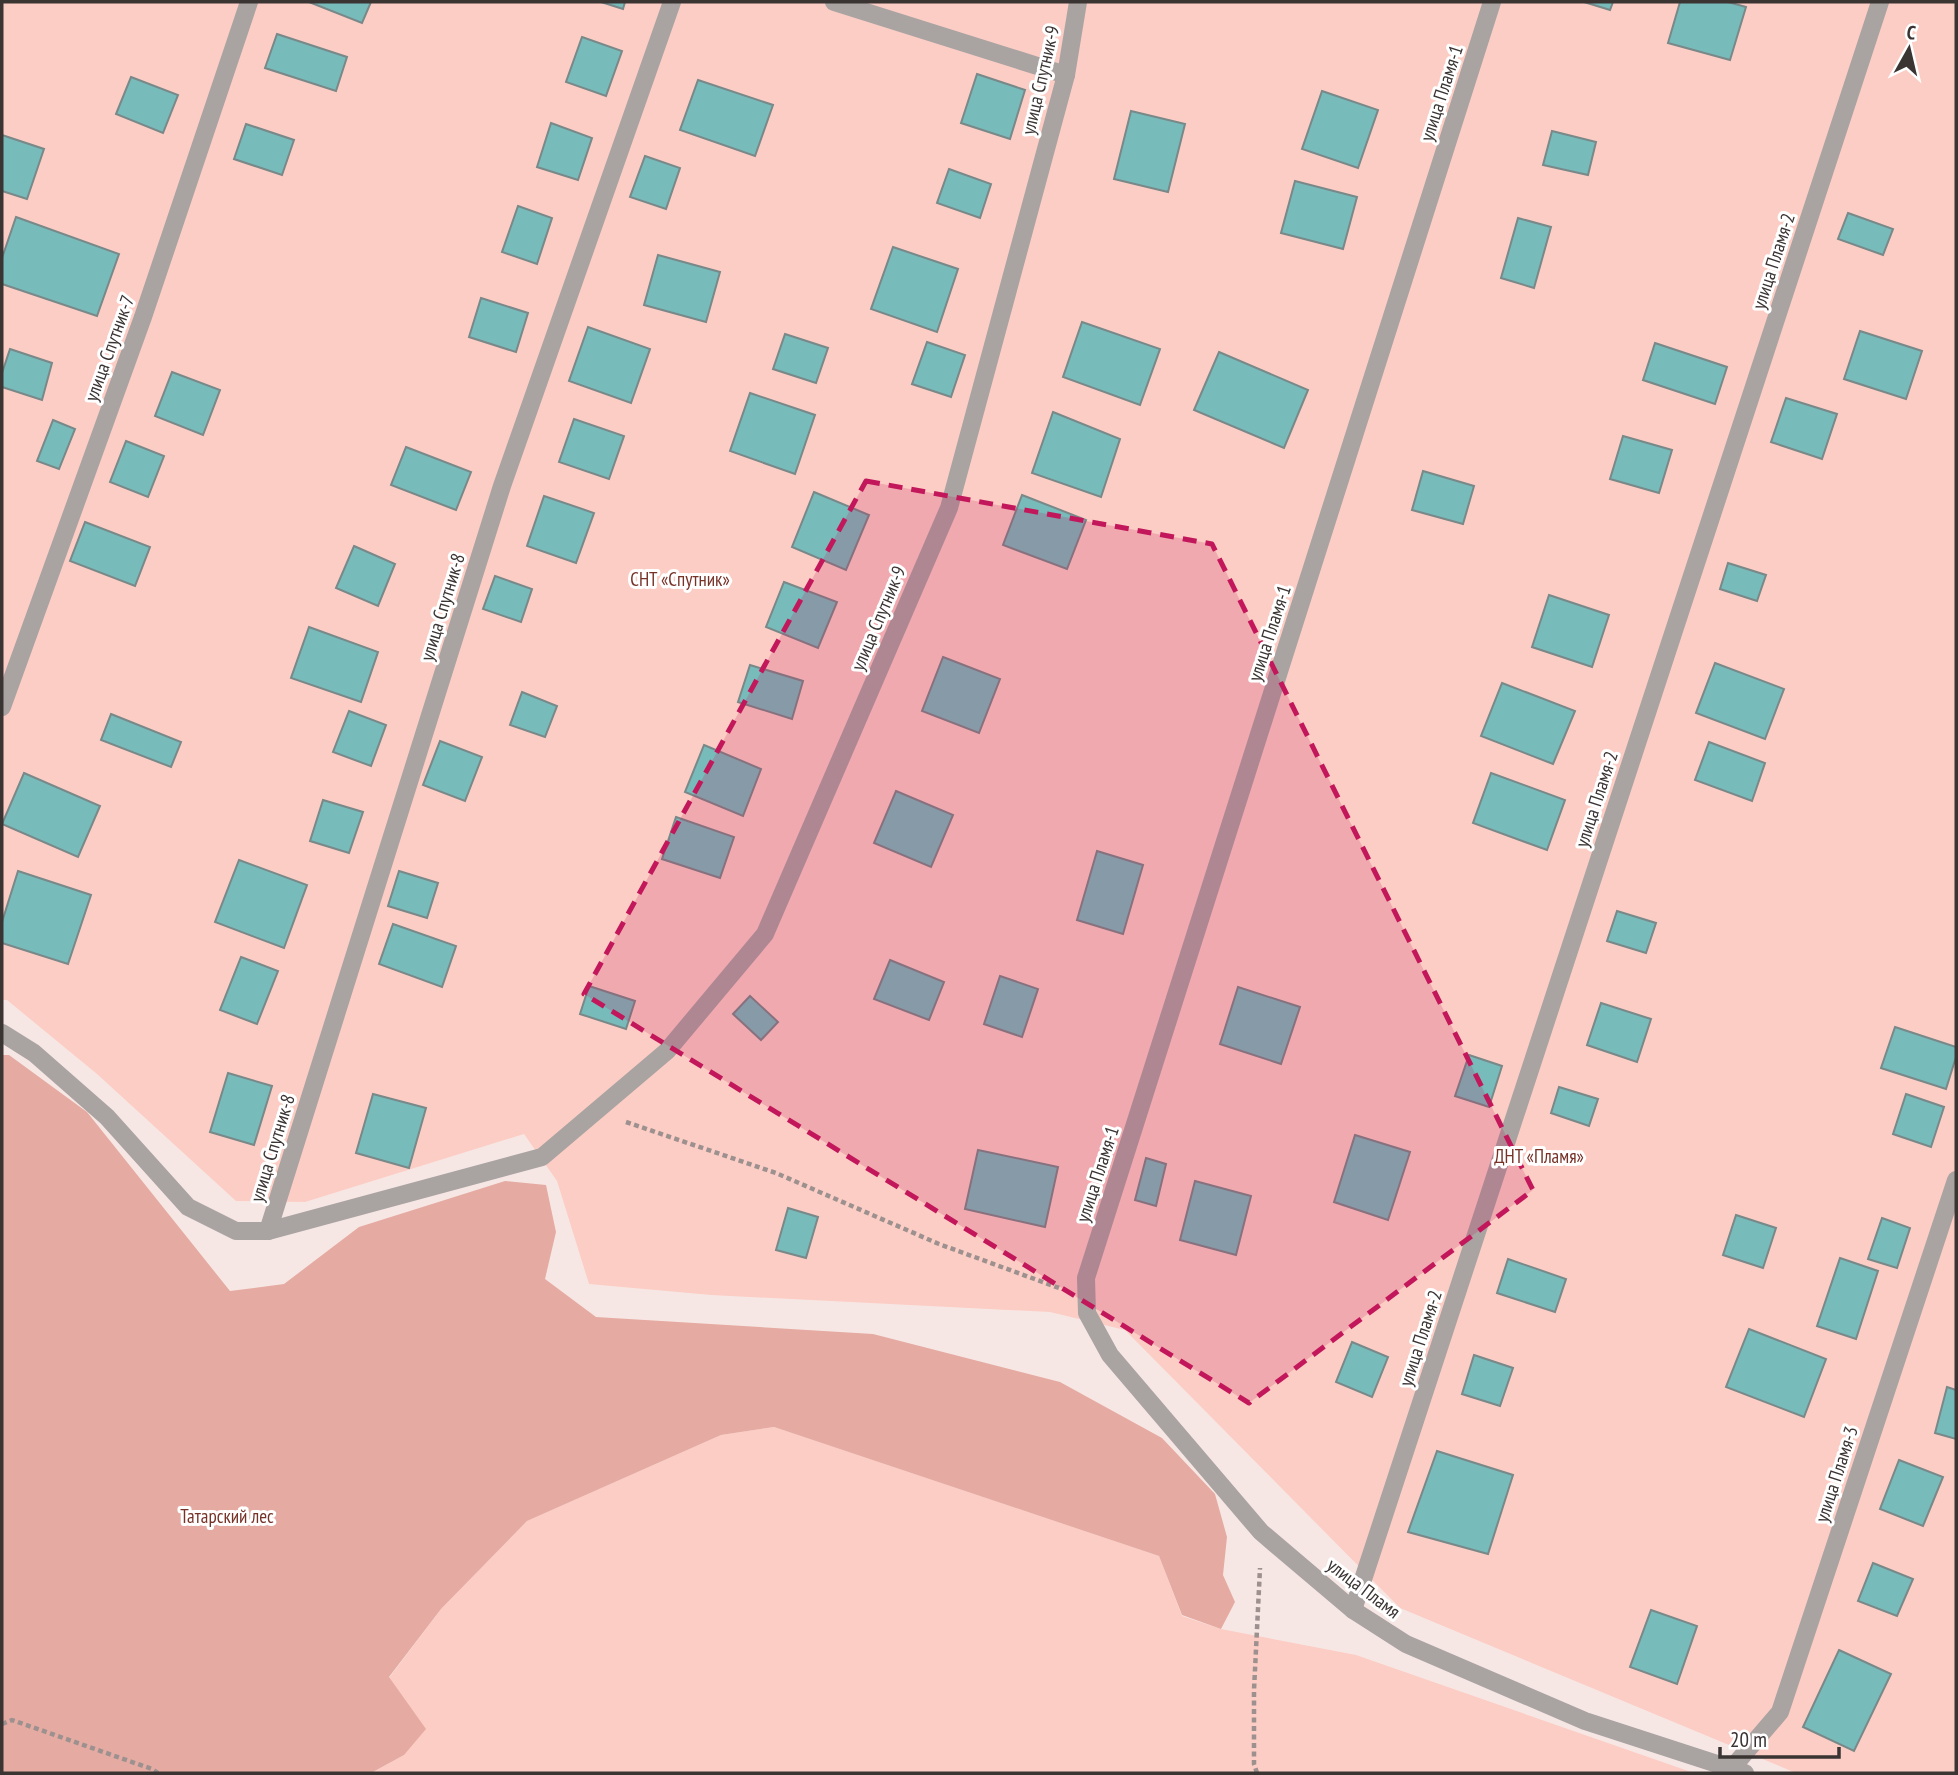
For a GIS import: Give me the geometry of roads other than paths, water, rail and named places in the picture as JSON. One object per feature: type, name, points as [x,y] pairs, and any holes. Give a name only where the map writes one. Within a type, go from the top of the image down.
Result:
[{"type":"street","name":"улица Спутник-7","points":[[2,707],[143,317],[249,2]]},
{"type":"street","name":"улица Спутник-8","points":[[268,1231],[502,486],[672,2]]},
{"type":"street","points":[[835,2],[1066,75]]},
{"type":"street","name":"улица Спутник-9","points":[[268,1231],[542,1157],[667,1051],[765,934],[949,508],[1066,75],[1078,2]]},
{"type":"street","name":"улица Пламя-1","points":[[1086,1278],[1492,2]]},
{"type":"street","name":"улица Пламя-2","points":[[1353,1610],[1880,2]]},
{"type":"street","points":[[2,1032],[34,1053],[107,1117],[188,1207],[236,1231],[268,1231]]},
{"type":"street","name":"улица Пламя-3","points":[[1739,1771],[1780,1712],[1956,1180]]},
{"type":"street","name":"улица Пламя","points":[[1086,1278],[1087,1313],[1110,1355],[1261,1532],[1353,1610],[1406,1644],[1585,1721],[1739,1771]]},
{"type":"park label","name":"СНТ «Спутник»","points":[[680,579]]},
{"type":"park label","name":"ДНТ «Пламя»","points":[[1539,1156]]},
{"type":"park label","name":"Татарский лес","points":[[227,1516]]}]
